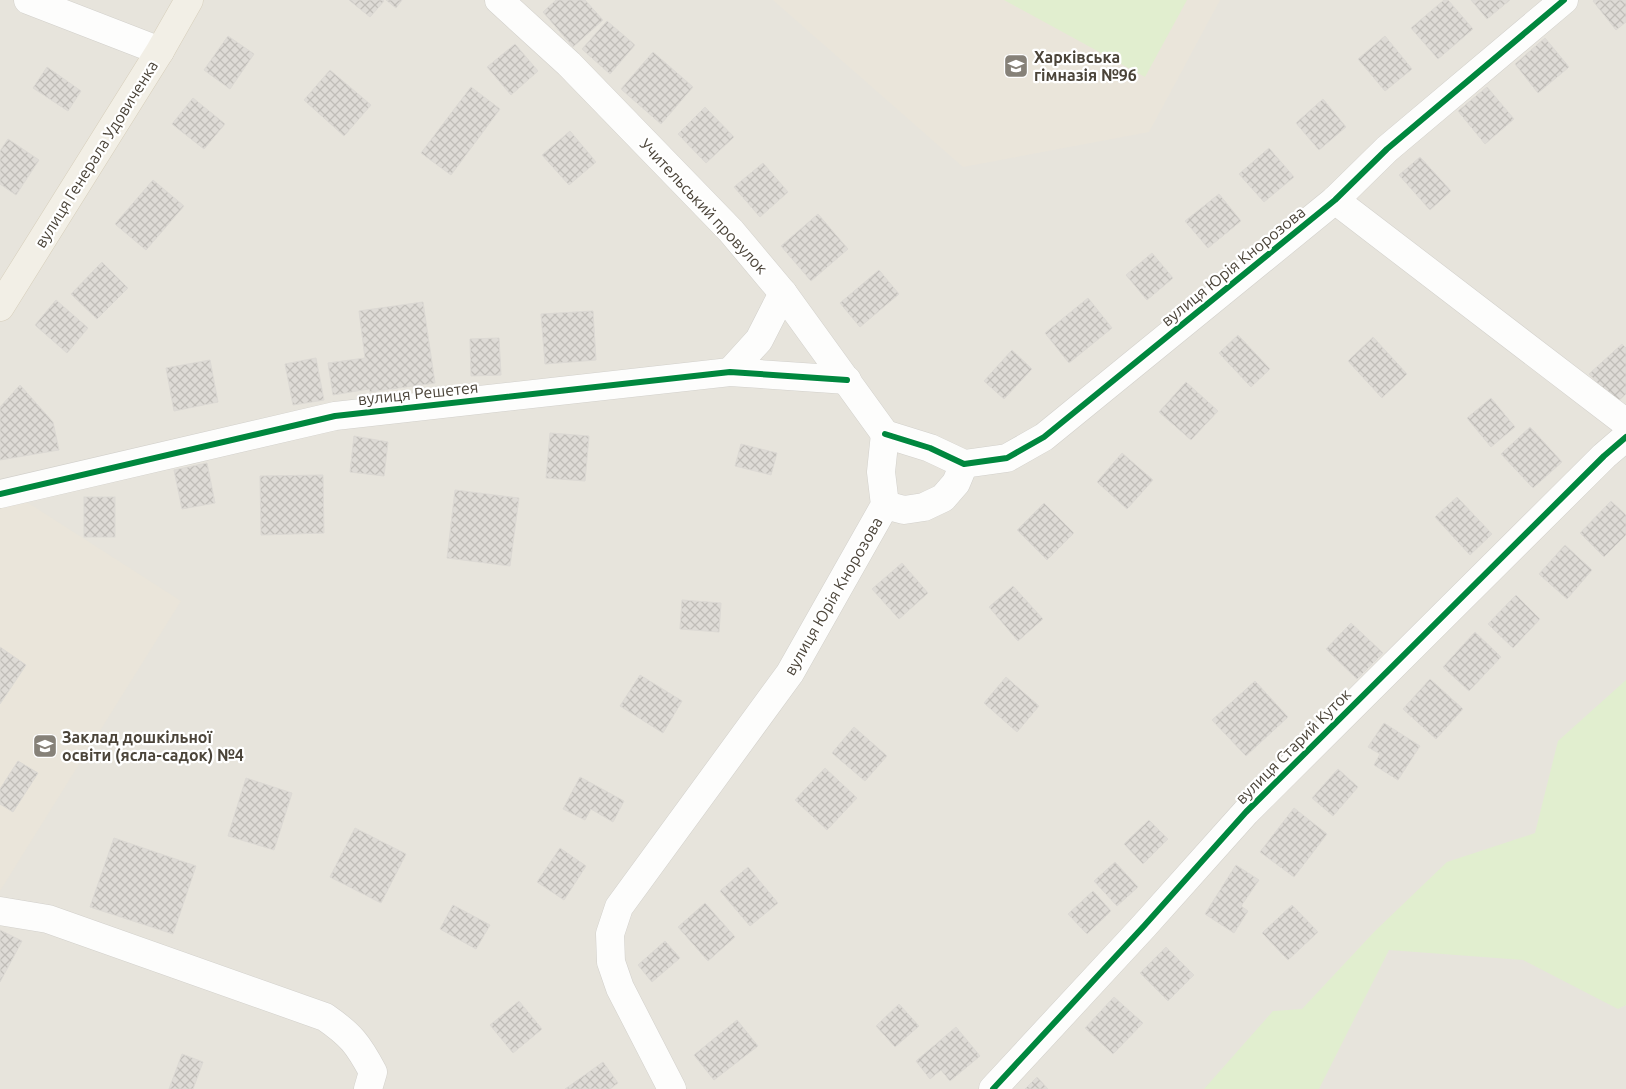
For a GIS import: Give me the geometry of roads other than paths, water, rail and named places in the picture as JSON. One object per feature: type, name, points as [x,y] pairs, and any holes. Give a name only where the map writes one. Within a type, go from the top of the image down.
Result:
[{"type":"main road","name":"вулиця Генерала Удовиченка","points":[[0,307],[160,51],[189,0]]},
{"type":"street","points":[[28,0],[160,51]]},
{"type":"street","name":"Учительський провулок","points":[[499,0],[569,64],[730,231],[783,293],[886,434]]},
{"type":"street","name":"вулиця Юрія Кнорозова","points":[[964,464],[1007,458],[1044,437],[1335,200],[1387,149],[1564,0]]},
{"type":"street","points":[[1335,200],[1626,423]]},
{"type":"street","points":[[730,372],[759,340],[783,293]]},
{"type":"street","name":"вулиця Решетея","points":[[0,494],[335,416],[730,372],[847,380]]},
{"type":"street","points":[[885,505],[904,510],[924,507],[942,498],[956,483],[964,464],[930,448],[886,434]]},
{"type":"street","name":"вулиця Юрія Кнорозова","points":[[672,1089],[620,988],[610,962],[610,934],[619,908],[790,673],[885,505],[881,472],[886,434]]},
{"type":"street","name":"вулиця Старий Куток","points":[[994,1089],[1246,812],[1604,456],[1626,437]]},
{"type":"street","points":[[0,911],[48,919],[325,1017],[345,1031],[361,1050],[373,1072],[368,1089]]},
{"type":"place","name":"Харківська гімназія №96","points":[[1016,66]]},
{"type":"place","name":"Заклад дошкільної освіти (ясла-садок) №4","points":[[45,746]]}]
